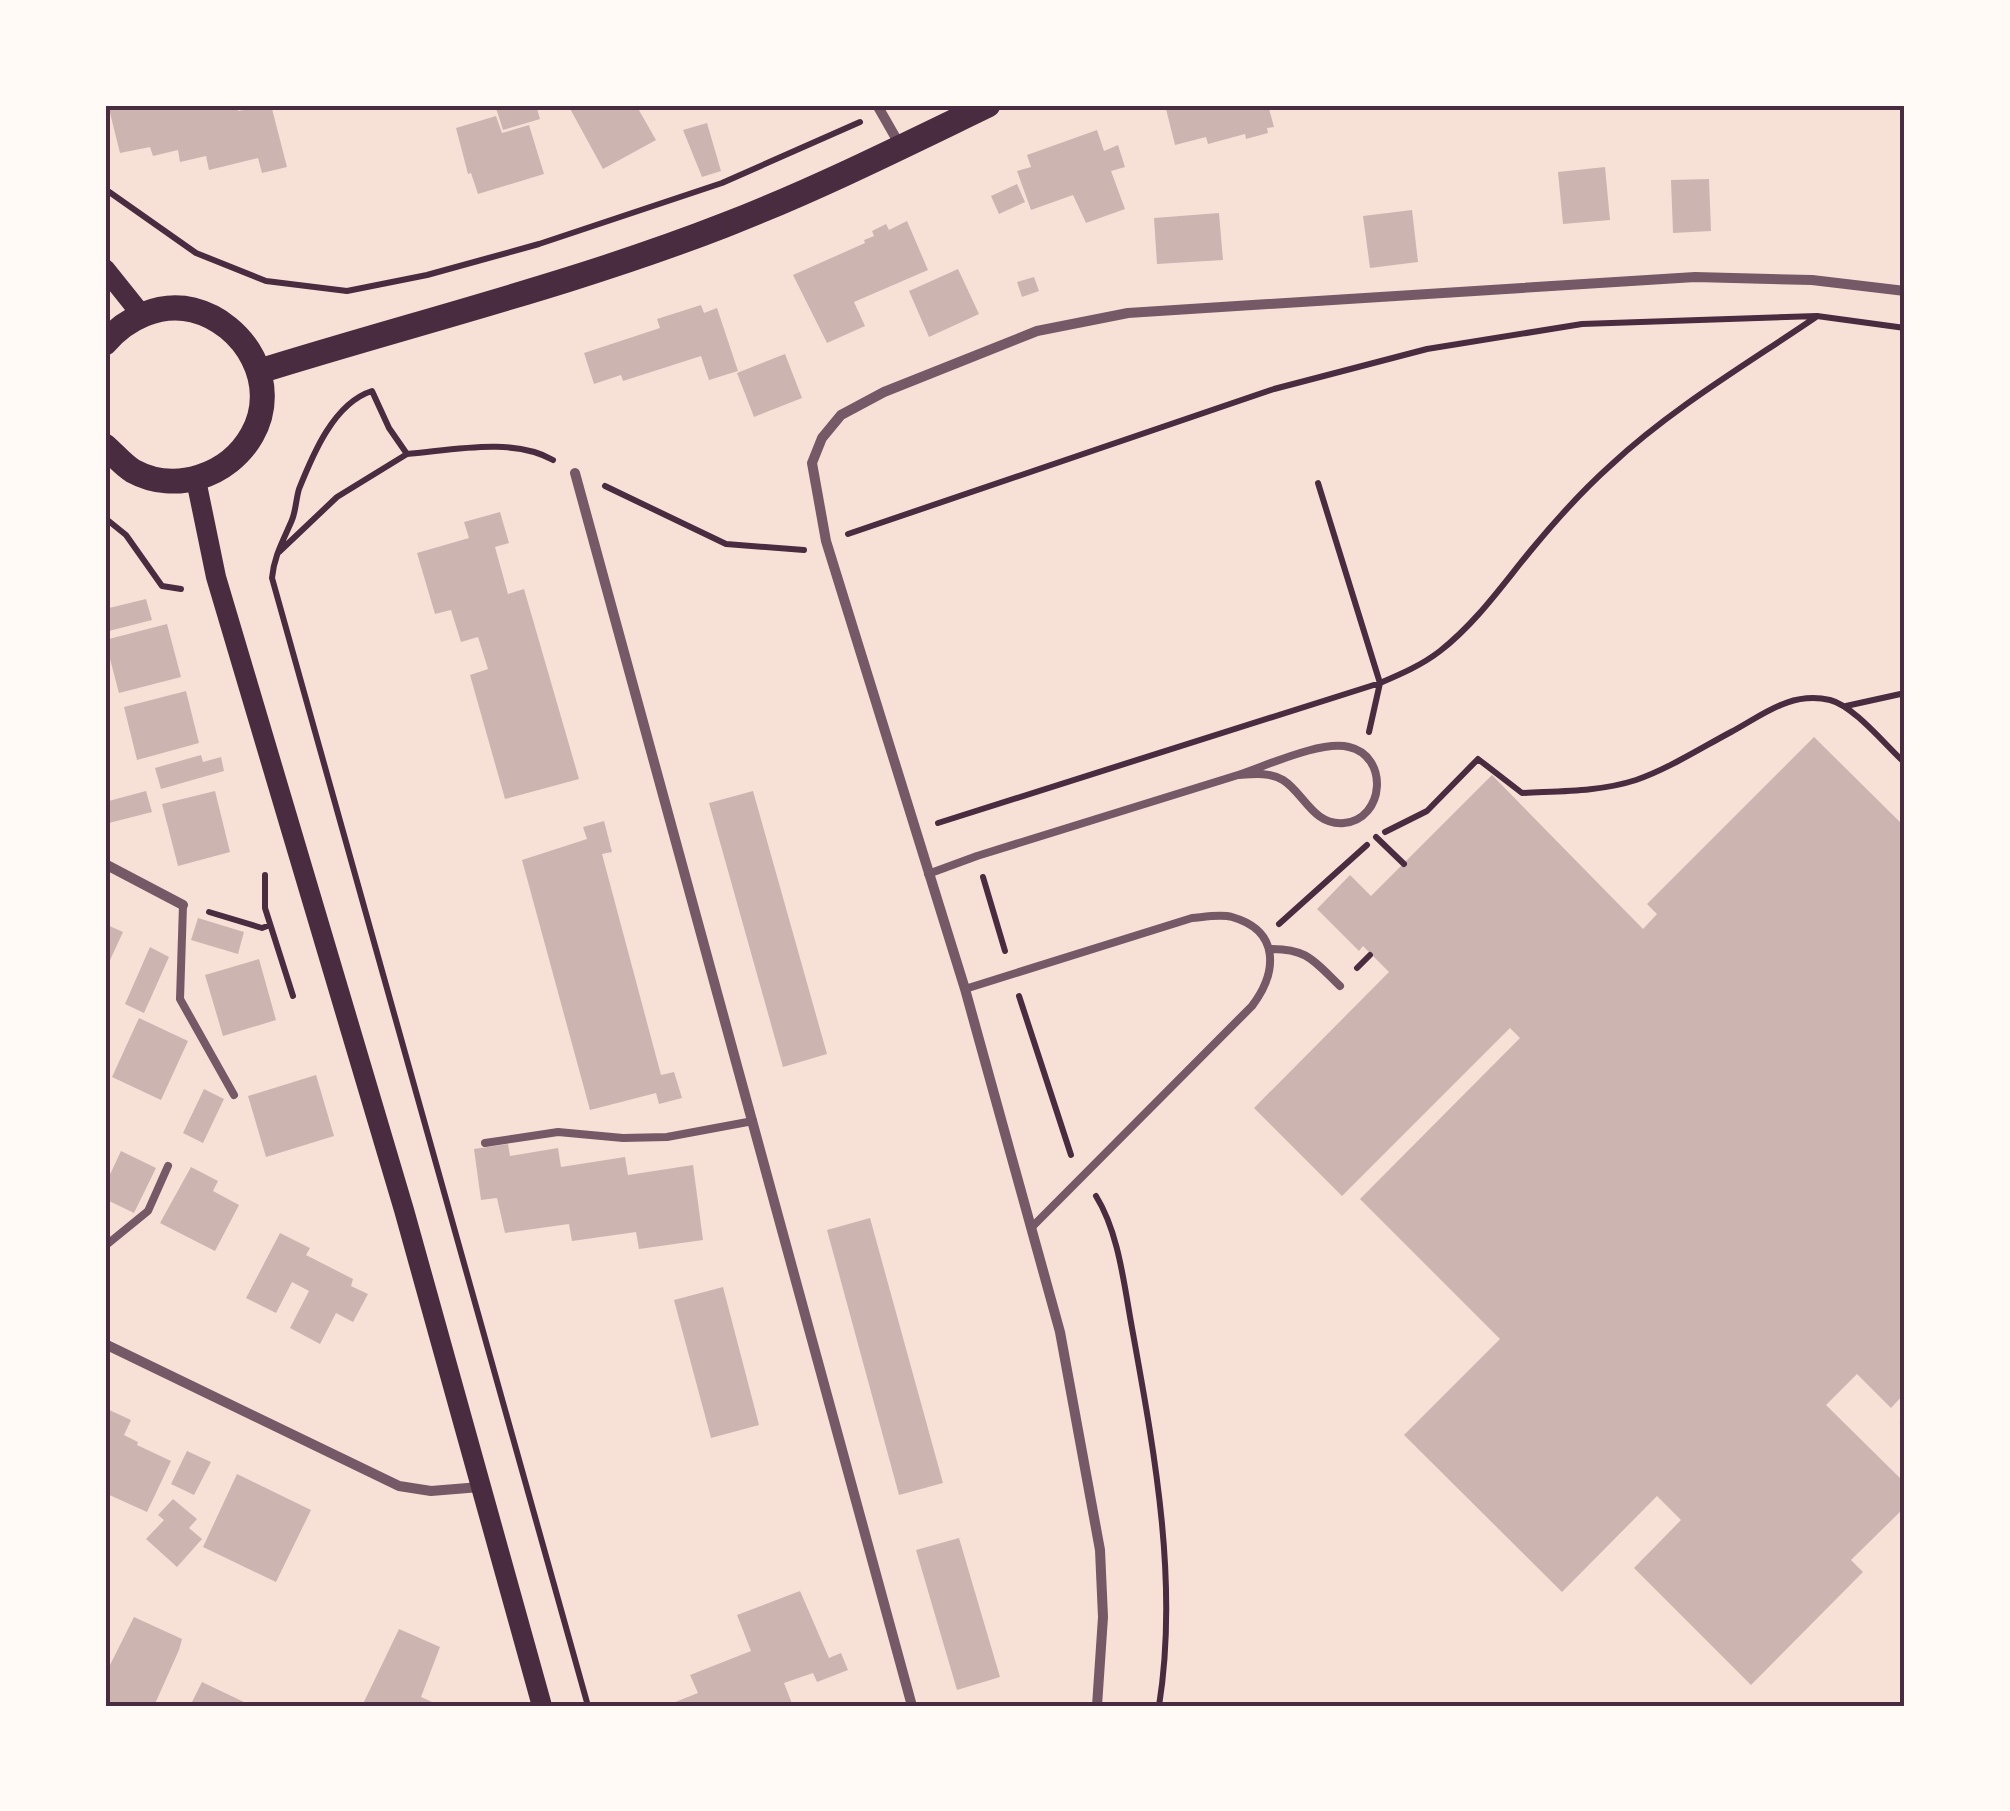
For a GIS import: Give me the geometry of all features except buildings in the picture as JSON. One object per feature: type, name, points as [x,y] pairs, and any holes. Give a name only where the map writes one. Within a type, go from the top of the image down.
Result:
[{"type":"main road","points":[[260,371],[599,270],[772,206],[988,105]]},
{"type":"main road","points":[[105,269],[141,314]]},
{"type":"main road","points":[[105,343],[115,331],[141,314],[181,308],[210,315],[224,322],[246,344],[260,371],[262,407],[252,436],[224,467],[196,480],[160,481],[131,470],[105,446]]},
{"type":"main road","points":[[196,480],[216,577],[399,1192],[542,1706]]},
{"type":"street","points":[[880,109],[901,147]]},
{"type":"street","points":[[1096,1706],[1103,1618],[1100,1550],[1060,1332],[965,989],[826,541],[812,464],[822,438],[841,415],[884,392],[1037,332],[1128,313],[1695,278],[1773,277],[1905,291]]},
{"type":"street","points":[[576,473],[912,1706]]},
{"type":"street","points":[[105,864],[183,905]]},
{"type":"street","points":[[105,1344],[399,1486],[432,1491],[480,1486]]},
{"type":"lane","points":[[928,874],[977,856],[1238,775],[1336,746],[1364,754],[1374,766],[1377,795],[1358,818],[1344,823],[1328,821],[1316,814],[1284,780],[1266,774],[1238,775]]},
{"type":"lane","points":[[183,905],[180,999],[234,1094]]},
{"type":"lane","points":[[965,989],[1192,918],[1230,916],[1252,927],[1269,948],[1271,967],[1266,987],[1252,1006],[1033,1226]]},
{"type":"lane","points":[[1269,948],[1290,948],[1307,954],[1340,986]]},
{"type":"lane","points":[[485,1144],[558,1132],[666,1137],[753,1121]]},
{"type":"lane","points":[[105,1246],[148,1211],[168,1166]]},
{"type":"path","points":[[105,189],[196,253],[266,281],[347,291],[428,275],[539,244],[722,183],[880,109]]},
{"type":"path","points":[[915,831],[1380,683],[1410,670],[1439,652],[1467,627],[1610,465],[1656,427],[1816,316]]},
{"type":"path","points":[[826,541],[1274,390],[1427,349],[1582,324],[1816,316],[1905,328]]},
{"type":"path","points":[[372,391],[356,396],[326,432],[274,556],[272,578],[588,1706]]},
{"type":"path","points":[[274,556],[338,497],[407,454]]},
{"type":"path","points":[[1318,484],[1380,683],[1364,754]]},
{"type":"path","points":[[105,518],[126,535],[162,586],[182,589]]},
{"type":"path","points":[[1845,707],[1905,693]]},
{"type":"path","points":[[1264,938],[1376,837],[1427,811],[1478,759],[1522,793],[1606,788],[1640,779],[1780,703],[1806,698],[1831,700],[1845,707],[1905,764]]},
{"type":"path","points":[[964,814],[1066,1146],[1101,1204],[1122,1274],[1164,1564],[1167,1657],[1159,1706]]},
{"type":"path","points":[[1358,818],[1404,864]]},
{"type":"path","points":[[265,874],[265,908],[294,996]]},
{"type":"path","points":[[183,905],[262,928],[270,926]]}]
